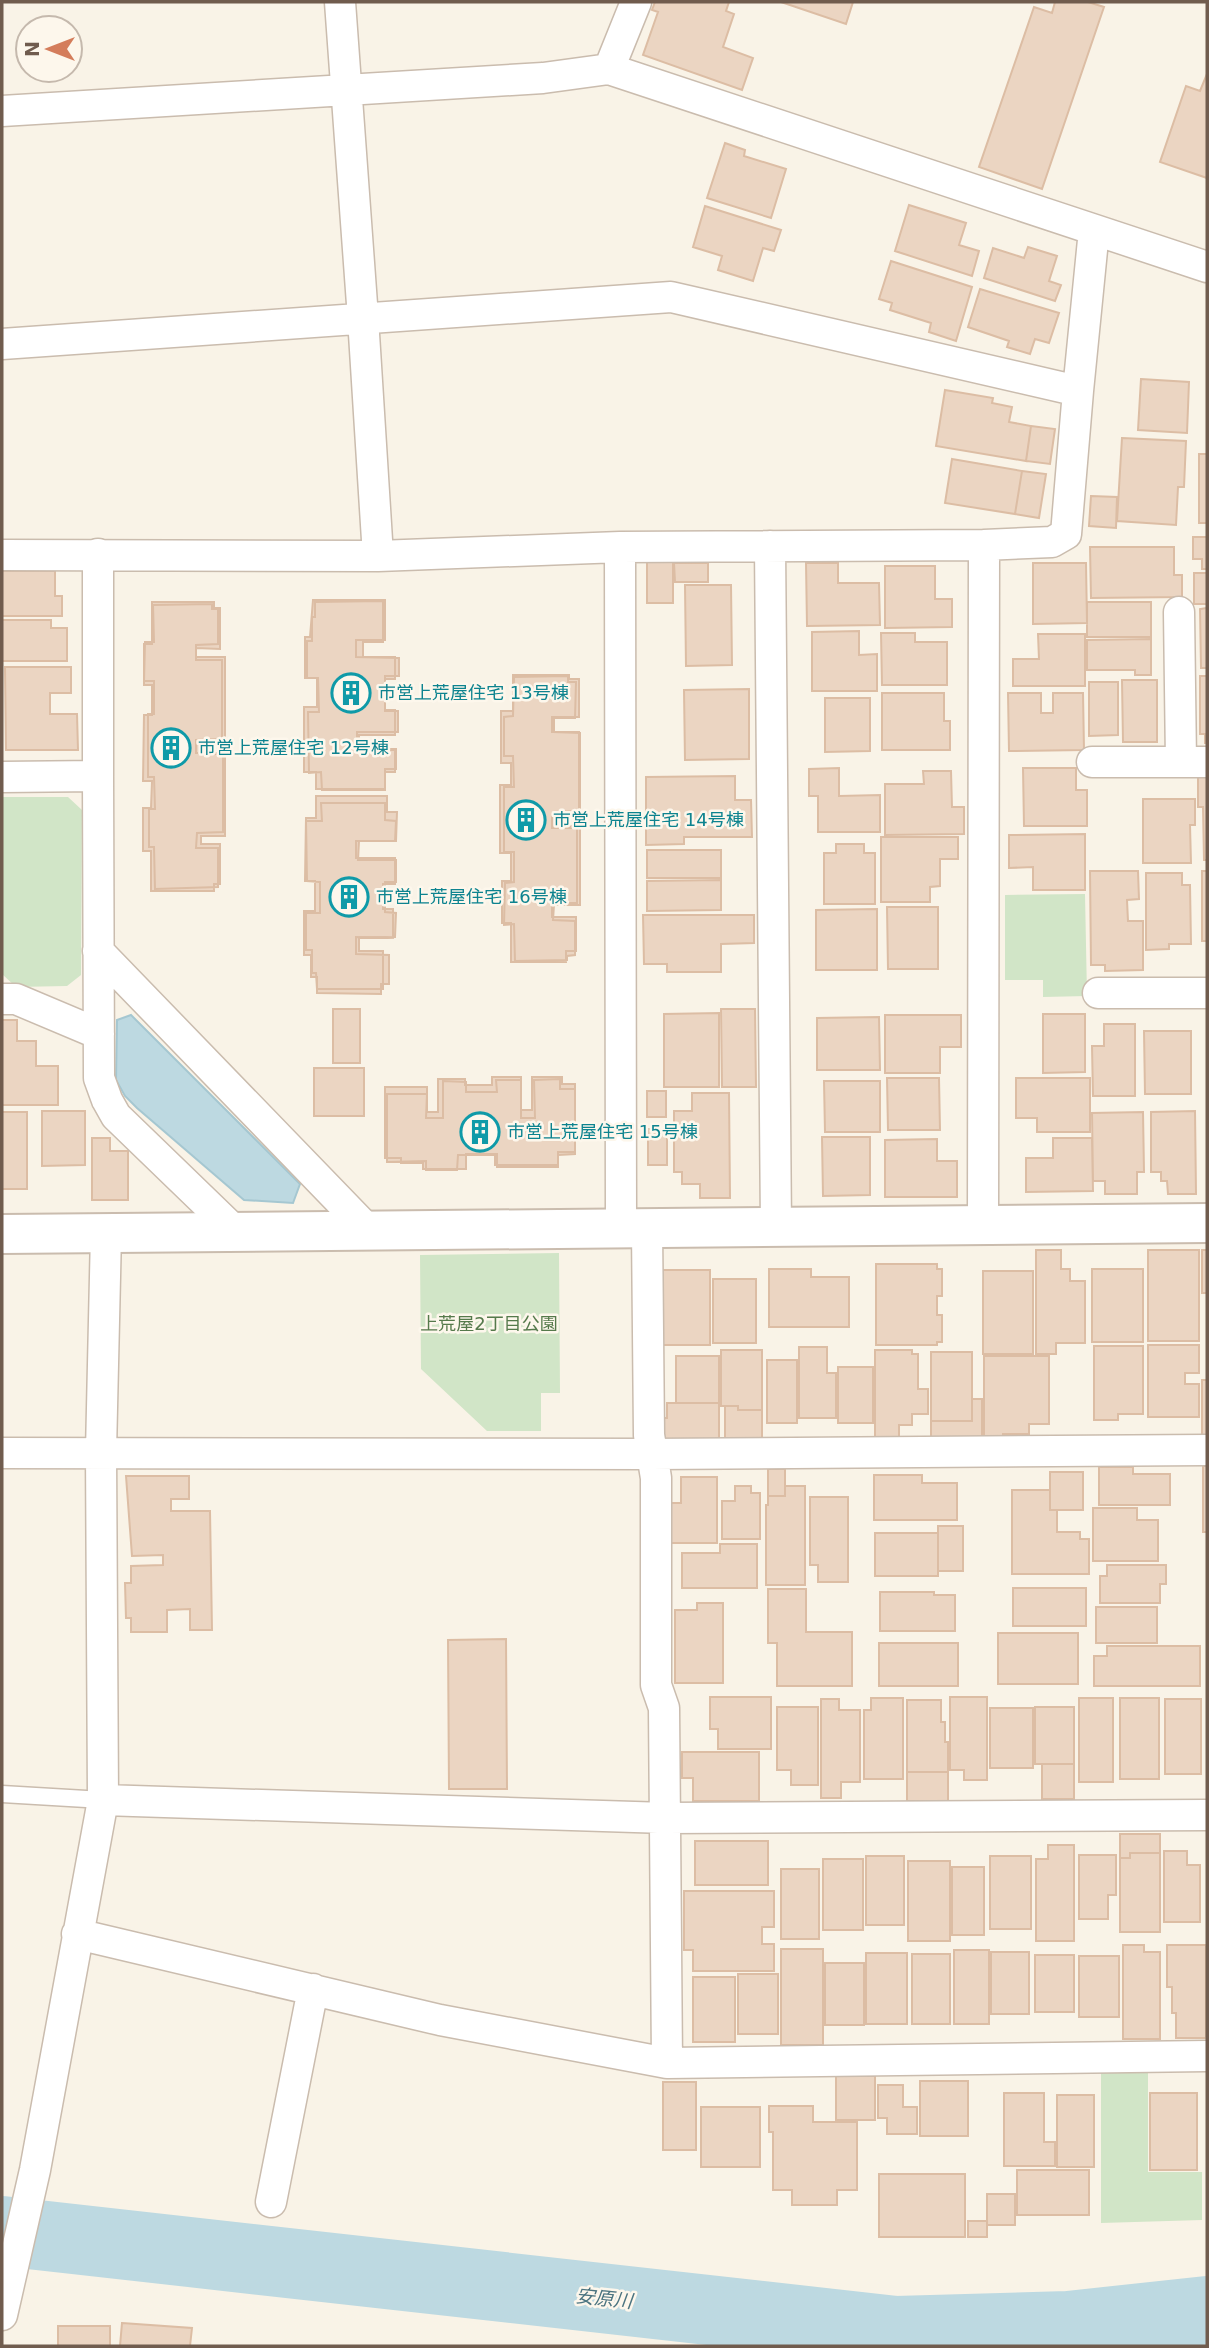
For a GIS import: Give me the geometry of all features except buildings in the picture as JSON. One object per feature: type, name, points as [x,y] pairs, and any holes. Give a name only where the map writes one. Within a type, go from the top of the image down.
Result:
[{"type":"street","points":[[340,2],[378,556]]},
{"type":"street","points":[[609,69],[636,2]]},
{"type":"street","points":[[2,111],[543,78],[609,69],[1207,267]]},
{"type":"street","points":[[2,555],[378,556],[620,547],[984,545],[1052,542],[1066,534],[1077,391],[1094,230]]},
{"type":"street","points":[[2,344],[671,296],[1077,391]]},
{"type":"street","points":[[983,1225],[984,545]]},
{"type":"street","points":[[770,546],[776,1228]]},
{"type":"street","points":[[620,547],[634,1229],[649,1435],[656,1478],[656,1685],[664,1708],[667,2063]]},
{"type":"street","points":[[97,554],[99,1078],[116,1116],[236,1232]]},
{"type":"street","points":[[1092,762],[1194,762],[1179,612]]},
{"type":"street","points":[[2,777],[98,776]]},
{"type":"street","points":[[97,951],[369,1231]]},
{"type":"street","points":[[1098,993],[1207,993]]},
{"type":"street","points":[[2,999],[16,999],[99,1034]]},
{"type":"street","points":[[2,1234],[1207,1223]]},
{"type":"street","points":[[2,2315],[33,2179],[103,1800],[101,1452],[106,1233]]},
{"type":"street","points":[[2,1453],[651,1454],[1207,1450]]},
{"type":"street","points":[[103,1800],[666,1818],[1207,1815]]},
{"type":"street","points":[[77,1934],[440,2020],[667,2063],[1207,2056]]},
{"type":"street","points":[[271,2202],[313,1989]]},
{"type":"lane","points":[[2,1794],[103,1800]]},
{"type":"green space","points":[[2,797],[68,797],[82,810],[81,975],[67,986],[16,987],[2,974]]},
{"type":"green space","points":[[1085,894],[1087,996],[1043,997],[1043,980],[1005,980],[1005,895]]},
{"type":"green space","name":"上荒屋2丁目公園","points":[[559,1253],[560,1393],[541,1393],[541,1431],[487,1431],[421,1369],[420,1255]]},
{"type":"green space","points":[[1101,2071],[1148,2071],[1148,2172],[1202,2172],[1202,2220],[1101,2223]]},
{"type":"water","points":[[131,1015],[300,1184],[293,1203],[244,1200],[125,1096],[116,1080],[117,1020]]},
{"type":"waterway","name":"安原川","points":[[2,2231],[896,2331],[1068,2326],[1207,2311]]},
{"type":"place","name":"市営上荒屋住宅 13号棟","points":[[351,693]]},
{"type":"place","name":"市営上荒屋住宅 12号棟","points":[[171,748]]},
{"type":"place","name":"市営上荒屋住宅 14号棟","points":[[526,820]]},
{"type":"place","name":"市営上荒屋住宅 16号棟","points":[[349,897]]},
{"type":"place","name":"市営上荒屋住宅 15号棟","points":[[480,1132]]}]
